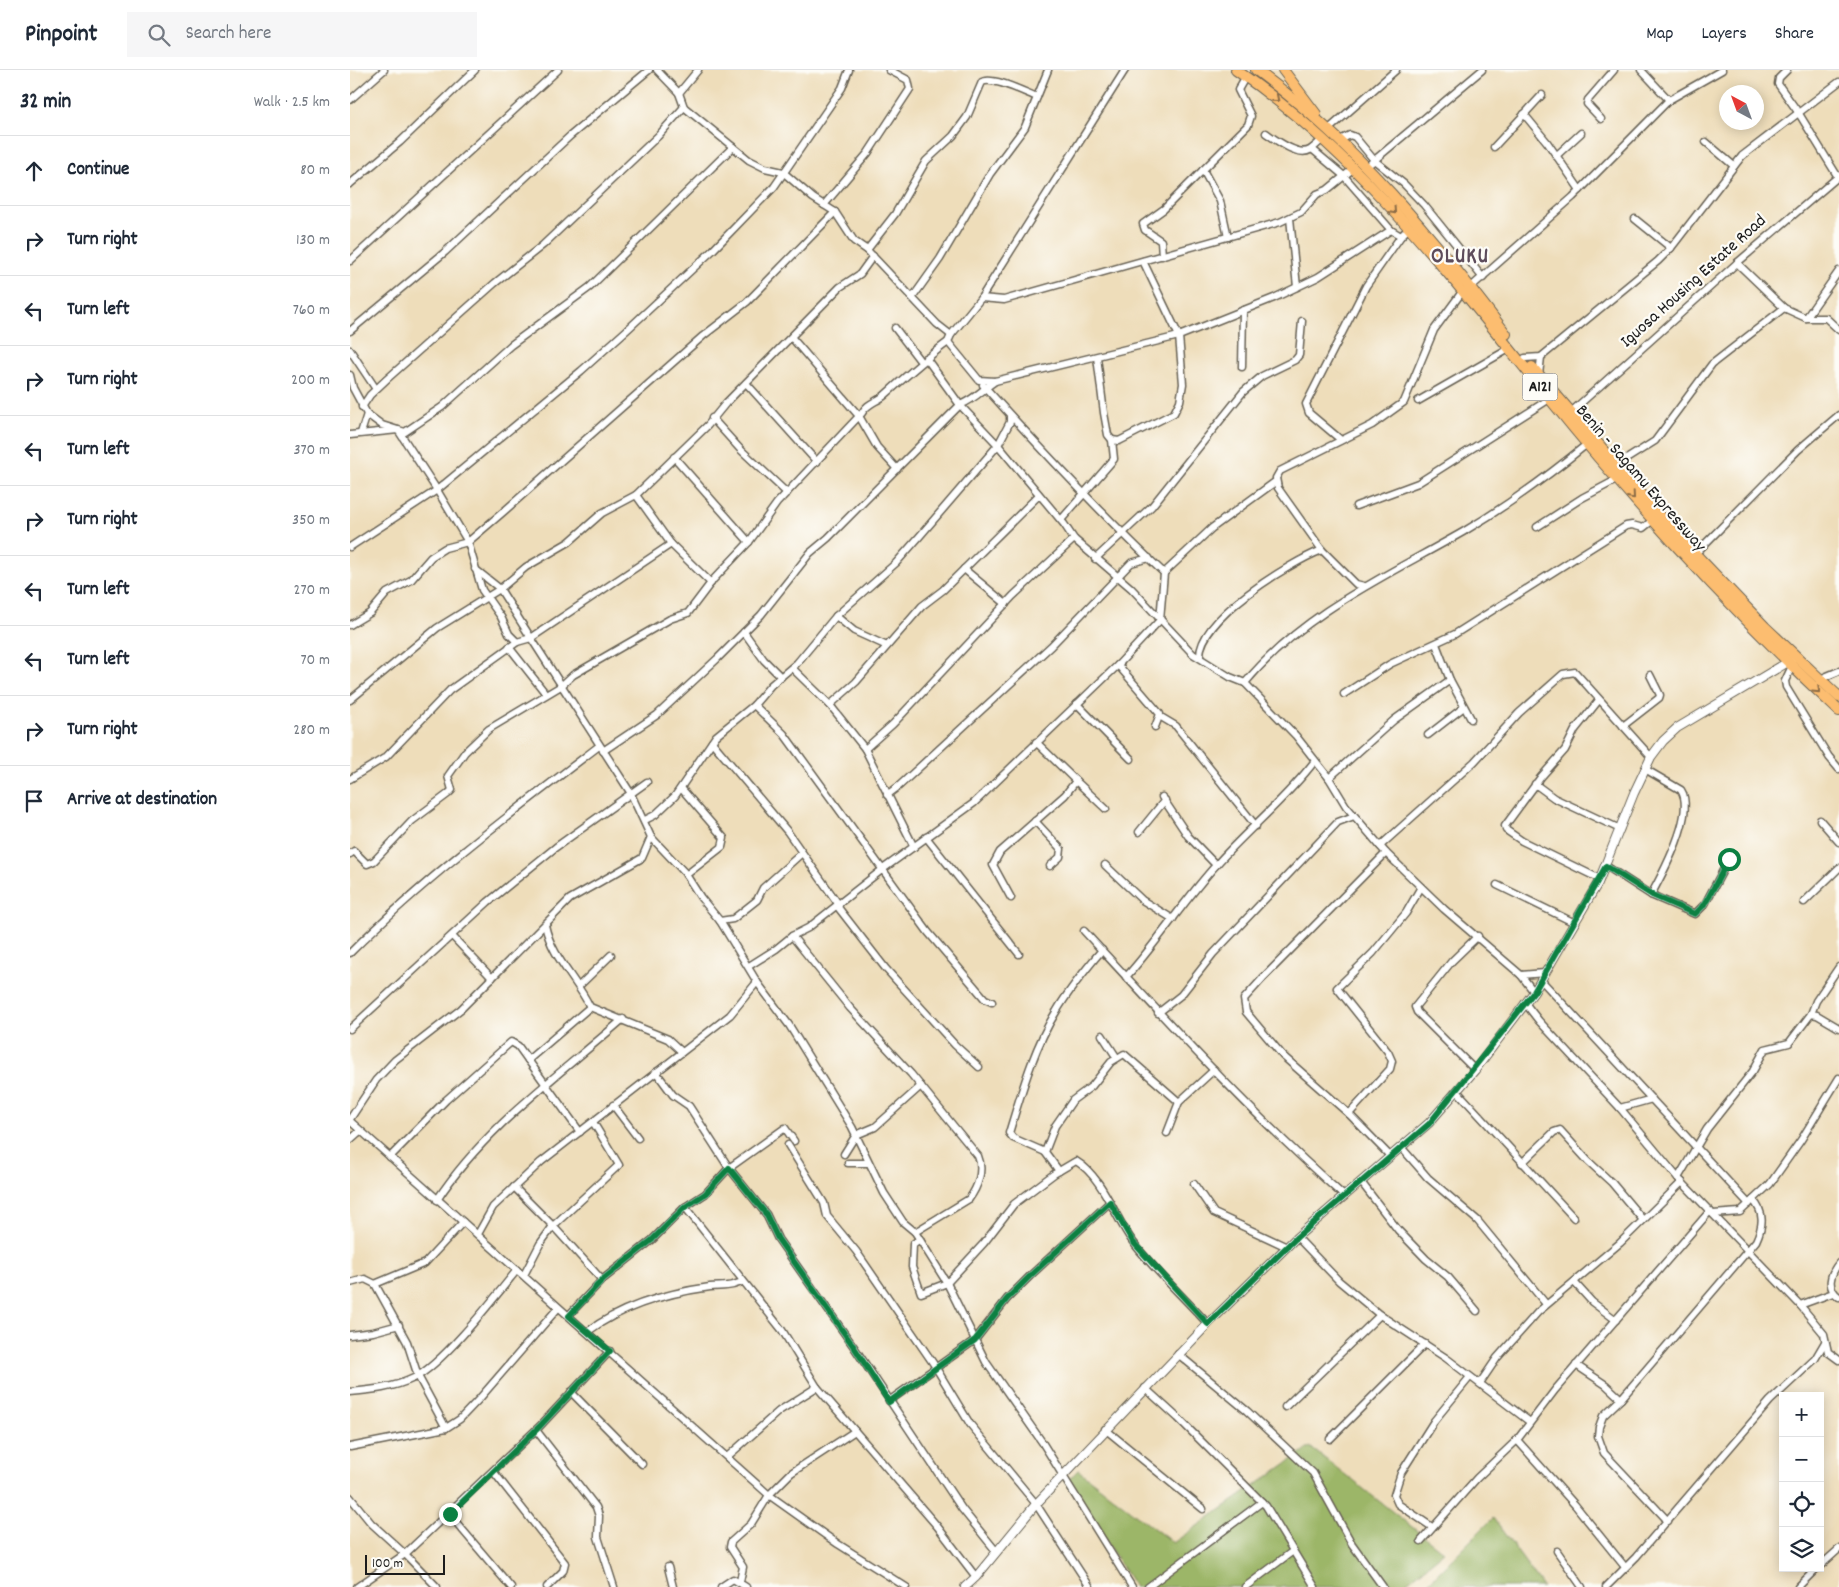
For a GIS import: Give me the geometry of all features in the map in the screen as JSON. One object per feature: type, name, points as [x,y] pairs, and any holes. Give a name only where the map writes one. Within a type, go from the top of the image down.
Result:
[{"type":"highway","name":"Benin - Sagamu Expressway","points":[[1236,70],[1265,90],[1354,168],[1467,290],[1510,349],[1553,397],[1587,444],[1653,520],[1672,535],[1839,711]]},
{"type":"highway","name":"A121","points":[[1256,70],[1370,164],[1467,290],[1540,375],[1553,397],[1571,412],[1617,465],[1672,535],[1696,554],[1793,662],[1820,679],[1839,698]]},
{"type":"highway","points":[[1283,70],[1326,126]]},
{"type":"street","points":[[350,100],[384,70]]},
{"type":"street","points":[[350,184],[400,142],[475,70]]},
{"type":"street","points":[[350,261],[558,70]]},
{"type":"street","points":[[350,330],[445,252],[570,136],[640,74],[649,70]]},
{"type":"street","points":[[657,70],[679,93],[684,108],[733,148],[749,160],[765,168],[783,172],[835,212],[854,241],[867,250],[937,324],[951,335]]},
{"type":"street","points":[[679,93],[698,70]]},
{"type":"street","points":[[350,547],[437,490],[628,329],[713,250],[774,187],[842,88],[850,70]]},
{"type":"street","points":[[824,205],[868,153],[910,89],[908,80],[890,70]]},
{"type":"street","points":[[913,297],[940,259],[990,174],[1025,127],[1048,70]]},
{"type":"street","points":[[350,854],[354,851],[357,852],[367,864],[374,861],[412,821],[448,794],[452,785],[448,776],[465,752],[489,729],[561,686],[572,676],[606,656],[670,619],[688,613],[711,583],[749,542],[786,493],[817,462],[866,406],[884,396],[923,360],[948,342],[951,335],[981,298],[1125,70]]},
{"type":"street","points":[[1326,126],[1396,70]]},
{"type":"street","points":[[1482,70],[1370,164],[1404,184],[1424,205],[1483,278]]},
{"type":"street","points":[[1601,119],[1587,104],[1588,100],[1614,70]]},
{"type":"street","points":[[1641,70],[1669,100]]},
{"type":"street","points":[[749,966],[776,949],[792,936],[808,928],[882,869],[974,803],[1118,665],[1160,620],[1164,573],[1212,528],[1275,482],[1280,471],[1372,425],[1404,402],[1434,330],[1467,290],[1483,278],[1580,190],[1669,100],[1722,70]]},
{"type":"street","points":[[1787,70],[1779,78],[1778,84],[1798,112],[1838,177]]},
{"type":"street","points":[[1162,256],[1161,241],[1145,230],[1144,224],[1164,209],[1250,120],[1251,116],[1238,90],[1246,76]]},
{"type":"street","points":[[867,250],[895,214],[926,160],[953,136],[967,117],[982,82],[988,80],[996,82],[1037,97]]},
{"type":"street","points":[[1525,358],[1541,357],[1586,322],[1671,248],[1734,166],[1750,150],[1836,84],[1839,93]]},
{"type":"street","points":[[1494,147],[1542,95]]},
{"type":"street","points":[[362,407],[376,389],[495,283],[543,245],[658,136],[684,108]]},
{"type":"street","points":[[1524,114],[1580,190]]},
{"type":"street","points":[[1266,133],[1282,144],[1300,151],[1312,149],[1323,139]]},
{"type":"street","points":[[1556,156],[1581,133]]},
{"type":"street","points":[[1706,142],[1734,166]]},
{"type":"street","points":[[350,375],[353,388],[367,414],[382,425],[398,430],[405,432],[413,428],[442,408],[511,345],[590,287],[733,148]]},
{"type":"street","points":[[1312,149],[1344,176],[1391,230],[1401,236]]},
{"type":"street","points":[[981,298],[1004,300],[1290,218],[1301,212],[1316,194],[1327,190],[1354,168]]},
{"type":"street","points":[[1202,170],[1220,201],[1228,237]]},
{"type":"street","name":"Iguosa Housing Estate Road","points":[[1571,412],[1737,263],[1838,177]]},
{"type":"street","points":[[350,625],[370,613],[387,593],[411,580],[431,557],[445,548],[468,542],[703,336],[747,302],[835,212]]},
{"type":"street","points":[[1290,218],[1297,287]]},
{"type":"street","points":[[1635,219],[1671,248]]},
{"type":"street","points":[[1341,440],[1309,413],[1306,404],[1366,286],[1408,228]]},
{"type":"street","points":[[979,380],[995,381],[1179,336],[1318,277],[1391,230]]},
{"type":"street","points":[[350,700],[436,628],[488,597],[526,567],[569,542],[602,513],[636,495],[708,425],[712,418],[840,287],[860,274],[873,256]]},
{"type":"street","points":[[1112,440],[1119,441],[1174,412],[1180,401],[1183,384],[1179,336],[1143,261]]},
{"type":"street","points":[[1737,263],[1784,308],[1806,318],[1826,318],[1839,330]]},
{"type":"street","points":[[1806,318],[1839,270]]},
{"type":"street","points":[[1617,465],[1655,441],[1712,364],[1784,308]]},
{"type":"street","points":[[1242,367],[1243,310]]},
{"type":"street","points":[[1095,559],[1152,506],[1243,392],[1262,376],[1295,360],[1299,355],[1302,321]]},
{"type":"street","points":[[895,328],[960,405],[998,445],[1061,520],[1074,539],[1095,559],[1119,577],[1193,654],[1230,677],[1245,682],[1296,736],[1314,762],[1329,778],[1354,816],[1386,853],[1421,887],[1520,975],[1534,992]]},
{"type":"street","points":[[792,338],[859,416],[877,446],[897,469]]},
{"type":"street","points":[[948,342],[1010,416],[1122,533],[1164,573]]},
{"type":"street","points":[[1418,401],[1510,349]]},
{"type":"street","points":[[350,350],[376,389]]},
{"type":"street","points":[[1061,520],[1114,459],[1112,440],[1108,435],[1104,413],[1097,356]]},
{"type":"street","points":[[1540,375],[1541,357]]},
{"type":"street","points":[[350,953],[371,931],[477,841],[601,748],[657,715],[761,615],[810,553],[828,538],[960,405],[982,394],[995,381]]},
{"type":"street","points":[[746,383],[817,462]]},
{"type":"street","points":[[1356,506],[1418,483],[1553,397]]},
{"type":"street","points":[[361,433],[367,414]]},
{"type":"street","points":[[1696,554],[1798,450],[1839,415]]},
{"type":"street","points":[[644,820],[655,815],[681,788],[712,742],[730,722],[754,705],[792,668],[836,616],[896,563],[998,445],[1010,422],[1010,416]]},
{"type":"street","points":[[712,418],[740,449],[786,493]]},
{"type":"street","points":[[350,435],[398,430]]},
{"type":"street","points":[[398,430],[468,542],[482,590],[501,617],[509,634],[518,642]]},
{"type":"street","points":[[1245,682],[1285,640],[1364,586],[1464,531],[1549,476],[1587,444]]},
{"type":"street","points":[[674,457],[749,542]]},
{"type":"street","points":[[1537,527],[1582,498],[1618,480]]},
{"type":"street","points":[[1275,482],[1322,550],[1356,584],[1364,586]]},
{"type":"street","points":[[636,495],[671,544],[711,583]]},
{"type":"street","points":[[830,705],[856,682],[922,606],[964,569],[1040,495]]},
{"type":"street","points":[[1344,694],[1390,664],[1436,644],[1626,526],[1632,525],[1643,528],[1653,520]]},
{"type":"street","points":[[865,749],[893,724],[1006,604],[1074,539]]},
{"type":"street","points":[[350,779],[386,757],[450,690],[509,647],[531,638],[671,544]]},
{"type":"street","points":[[1200,657],[1201,643],[1216,622],[1230,608],[1283,571],[1322,550]]},
{"type":"street","points":[[887,795],[970,722],[1119,577],[1131,563],[1149,558]]},
{"type":"street","points":[[475,569],[500,588],[630,792],[651,837],[686,875],[701,898],[720,921],[757,982],[790,1025],[856,1135],[868,1163],[904,1222],[915,1232],[948,1283],[986,1362],[1063,1475],[1132,1587]]},
{"type":"street","points":[[964,569],[1006,604]]},
{"type":"street","points":[[482,590],[484,574]]},
{"type":"street","points":[[836,616],[854,631],[887,646]]},
{"type":"street","points":[[744,632],[764,660],[781,677]]},
{"type":"street","points":[[1436,644],[1450,680],[1471,719]]},
{"type":"street","points":[[509,647],[546,694]]},
{"type":"street","points":[[967,1586],[1036,1504],[1178,1354],[1297,1237],[1429,1124],[1475,1070],[1534,992],[1575,923],[1606,866],[1650,757],[1662,741],[1678,728],[1793,662]]},
{"type":"street","points":[[1793,662],[1785,680],[1786,687],[1829,757],[1839,769]]},
{"type":"street","points":[[1118,665],[1161,717],[1176,726],[1256,826]]},
{"type":"street","points":[[792,668],[830,705],[865,749],[914,847]]},
{"type":"street","points":[[1380,846],[1474,762],[1518,714],[1563,674],[1570,671],[1574,672],[1650,757]]},
{"type":"street","points":[[1820,679],[1839,671]]},
{"type":"street","points":[[1623,726],[1659,698],[1660,695],[1650,676]]},
{"type":"street","points":[[1329,778],[1394,720],[1450,680]]},
{"type":"street","points":[[1599,700],[1576,730],[1565,750],[1535,784],[1506,824],[1506,830],[1522,841],[1600,879]]},
{"type":"street","points":[[1077,704],[1131,759]]},
{"type":"street","points":[[754,705],[784,734],[928,932],[985,999],[992,1002]]},
{"type":"street","points":[[1428,735],[1464,707]]},
{"type":"street","points":[[1155,727],[1161,717]]},
{"type":"street","points":[[712,742],[782,825],[886,969],[954,1045],[979,1067]]},
{"type":"street","points":[[1036,742],[1106,809]]},
{"type":"street","points":[[1126,977],[1146,955],[1216,864],[1256,826],[1314,762]]},
{"type":"street","points":[[1645,769],[1681,790],[1684,804],[1681,829],[1652,895]]},
{"type":"street","points":[[1012,898],[993,865],[1000,852],[1065,795],[1076,781]]},
{"type":"street","points":[[350,1029],[488,902],[556,847],[630,792],[647,782]]},
{"type":"street","points":[[1535,784],[1554,798],[1620,829]]},
{"type":"street","points":[[681,788],[724,838],[722,847],[686,875]]},
{"type":"street","points":[[1140,832],[1163,799],[1188,836],[1216,864]]},
{"type":"street","points":[[1158,1013],[1181,996],[1213,954],[1338,822],[1354,816]]},
{"type":"street","points":[[1820,820],[1839,842]]},
{"type":"street","points":[[1035,821],[1061,849],[1060,857],[1050,866]]},
{"type":"street","points":[[651,837],[642,858],[570,898],[461,1008],[395,1060],[376,1080],[350,1120],[437,1200],[478,1234],[558,1308],[610,1351],[769,1495],[838,1544],[906,1587]]},
{"type":"street","points":[[926,837],[1019,954]]},
{"type":"street","points":[[720,921],[733,920],[757,900],[763,888],[802,853]]},
{"type":"street","points":[[1386,853],[1244,999],[1246,1012],[1283,1056],[1349,1114],[1390,1156]]},
{"type":"street","points":[[1606,866],[1652,895],[1695,914],[1705,904],[1729,859]]},
{"type":"street","points":[[1105,865],[1142,900],[1173,919]]},
{"type":"street","points":[[1804,902],[1839,868]]},
{"type":"street","points":[[1496,885],[1575,923]]},
{"type":"street","points":[[1349,1114],[1390,1070],[1392,1061],[1388,1052],[1337,988],[1373,953],[1406,913],[1421,887]]},
{"type":"street","points":[[545,925],[552,948],[579,986],[590,1007],[668,1038],[682,1052]]},
{"type":"street","points":[[1084,931],[1158,1013],[1300,1156],[1344,1196]]},
{"type":"street","points":[[452,936],[492,978]]},
{"type":"street","points":[[792,936],[850,1008],[921,1086],[974,1150],[981,1162],[980,1176],[975,1190],[969,1199],[915,1232]]},
{"type":"street","points":[[1475,1070],[1417,1012],[1415,1007],[1452,961],[1478,936]]},
{"type":"street","points":[[1059,1171],[1045,1152],[1013,1138],[1009,1134],[1022,1088],[1055,1013],[1080,976],[1102,950]]},
{"type":"street","points":[[579,986],[611,955]]},
{"type":"street","points":[[1480,1383],[1497,1358],[1546,1304],[1574,1282],[1644,1220],[1680,1180],[1696,1146],[1753,1071],[1765,1049],[1789,1043],[1811,1014],[1816,1001],[1839,967]]},
{"type":"street","points":[[1520,975],[1546,973]]},
{"type":"street","points":[[1541,980],[1761,1214],[1762,1227],[1756,1241],[1632,1389],[1603,1416],[1599,1427],[1598,1436],[1604,1453],[1668,1521]]},
{"type":"street","points":[[478,1234],[494,1207],[541,1162],[730,1014],[757,982]]},
{"type":"street","points":[[1525,1003],[1539,1021],[1620,1108],[1680,1180],[1712,1212],[1747,1252],[1800,1305],[1821,1330],[1826,1350],[1839,1360]]},
{"type":"street","points":[[528,1060],[590,1007]]},
{"type":"street","points":[[1811,1014],[1817,1015],[1839,1028]]},
{"type":"street","points":[[437,1200],[452,1178],[476,1150],[517,1109],[623,1019]]},
{"type":"street","points":[[1102,1035],[1117,1058]]},
{"type":"street","points":[[390,1157],[424,1121],[507,1044],[516,1044],[547,1085],[567,1117],[580,1132]]},
{"type":"street","points":[[1045,1152],[1056,1126],[1073,1100],[1092,1086],[1117,1058],[1124,1054],[1179,1102]]},
{"type":"street","points":[[1167,1133],[1179,1102],[1214,1070]]},
{"type":"street","points":[[656,1072],[673,1095],[689,1106],[729,1168],[766,1214],[778,1239],[854,1347],[962,1509],[996,1551]]},
{"type":"street","points":[[1421,1541],[1432,1526],[1517,1440],[1576,1365],[1712,1212],[1740,1212],[1770,1184],[1801,1140],[1839,1078]]},
{"type":"street","points":[[844,1154],[856,1135],[875,1127],[921,1086]]},
{"type":"street","points":[[1457,1091],[1574,1218]]},
{"type":"street","points":[[1620,1108],[1652,1099]]},
{"type":"street","points":[[614,1105],[638,1138]]},
{"type":"street","points":[[524,1276],[540,1244],[553,1226],[619,1165],[593,1122]]},
{"type":"street","points":[[569,1316],[602,1280],[652,1240],[685,1207],[705,1194],[729,1168],[785,1128],[791,1143],[824,1203],[828,1216],[856,1251],[970,1424],[1036,1504],[1090,1587]]},
{"type":"street","points":[[1522,1163],[1554,1132],[1560,1130],[1588,1161],[1612,1183],[1644,1220]]},
{"type":"street","points":[[350,1140],[360,1131]]},
{"type":"street","points":[[1401,1147],[1428,1178],[1486,1229],[1546,1304]]},
{"type":"street","points":[[920,1239],[913,1244],[912,1268],[921,1293],[948,1283],[984,1244],[1014,1204],[1076,1161],[1085,1166],[1110,1202],[1133,1242],[1208,1324]]},
{"type":"street","points":[[848,1164],[868,1163]]},
{"type":"street","points":[[1361,1182],[1398,1230],[1426,1259],[1448,1276],[1477,1311]]},
{"type":"street","points":[[1194,1184],[1214,1214],[1287,1247]]},
{"type":"street","points":[[514,1187],[553,1226],[602,1280]]},
{"type":"street","points":[[889,1402],[975,1340],[1007,1299],[1110,1202]]},
{"type":"street","points":[[685,1207],[742,1282],[782,1330],[817,1388],[937,1526],[976,1577]]},
{"type":"street","points":[[375,1284],[425,1263],[463,1222]]},
{"type":"street","points":[[1297,1237],[1339,1281],[1380,1315],[1480,1383],[1530,1422]]},
{"type":"street","points":[[1839,1263],[1830,1283],[1833,1293],[1839,1297]]},
{"type":"street","points":[[350,1392],[390,1388],[418,1376],[452,1345],[517,1270]]},
{"type":"street","points":[[350,1283],[365,1279],[375,1284],[398,1325],[418,1376],[446,1428]]},
{"type":"street","points":[[587,1332],[601,1322],[644,1302],[675,1294],[742,1282]]},
{"type":"street","points":[[1574,1282],[1592,1302],[1616,1320]]},
{"type":"street","points":[[1800,1305],[1833,1293]]},
{"type":"street","points":[[350,1447],[446,1428],[460,1419],[558,1308]]},
{"type":"street","points":[[1285,1406],[1380,1315]]},
{"type":"street","points":[[350,1334],[373,1332],[398,1325]]},
{"type":"street","points":[[1606,1587],[1668,1521],[1770,1401],[1815,1359],[1825,1342]]},
{"type":"street","points":[[1330,1439],[1425,1344]]},
{"type":"street","points":[[357,1587],[405,1554],[450,1514],[536,1430],[610,1351]]},
{"type":"street","points":[[1178,1354],[1247,1411],[1313,1473],[1352,1544],[1383,1587]]},
{"type":"street","points":[[1815,1359],[1832,1356]]},
{"type":"street","points":[[1576,1365],[1606,1385],[1621,1399]]},
{"type":"street","points":[[1432,1526],[1398,1504],[1394,1499],[1395,1488],[1401,1473],[1434,1421],[1470,1377]]},
{"type":"street","points":[[727,1457],[779,1411],[817,1388]]},
{"type":"street","points":[[1145,1388],[1178,1418],[1262,1502],[1315,1587]]},
{"type":"street","points":[[571,1392],[642,1464]]},
{"type":"street","points":[[1105,1429],[1203,1509]]},
{"type":"street","points":[[536,1430],[596,1507],[599,1516],[598,1537],[614,1587]]},
{"type":"street","points":[[740,1581],[743,1567],[729,1545],[751,1524],[769,1495],[791,1473],[855,1431]]},
{"type":"street","points":[[1517,1440],[1575,1505],[1625,1567]]},
{"type":"street","points":[[493,1471],[565,1563],[563,1571],[547,1587]]},
{"type":"street","points":[[350,1497],[371,1523],[405,1554],[434,1586]]},
{"type":"street","points":[[1148,1587],[1262,1502]]},
{"type":"street","points":[[450,1514],[511,1587]]},
{"type":"street","points":[[1824,1562],[1839,1549]]},
{"type":"street","points":[[1245,1587],[1293,1551]]},
{"type":"street","points":[[1557,1552],[1582,1587]]},
{"type":"street","points":[[668,1567],[673,1587]]},
{"type":"street","points":[[1798,1587],[1814,1572]]},
{"type":"street","points":[[721,1587],[733,1579],[740,1581],[746,1587]]},
{"type":"green space","points":[[1310,1447],[1444,1552],[1401,1587],[1135,1587],[1067,1481],[1078,1470],[1173,1543]]},
{"type":"green space","points":[[1493,1518],[1543,1587],[1424,1587]]},
{"type":"district","name":"OLUKU","points":[[1460,257]]},
{"type":"route","points":[[450,1514],[540,1426],[610,1351],[569,1316],[602,1280],[652,1240],[685,1207],[705,1194],[720,1180],[729,1168],[760,1205],[778,1239],[854,1347],[889,1402],[905,1392],[919,1378],[975,1340],[1007,1299],[1110,1202],[1133,1242],[1208,1324],[1297,1237],[1429,1124],[1475,1070],[1534,992],[1606,866],[1652,895],[1695,914],[1705,904],[1729,859]]}]
